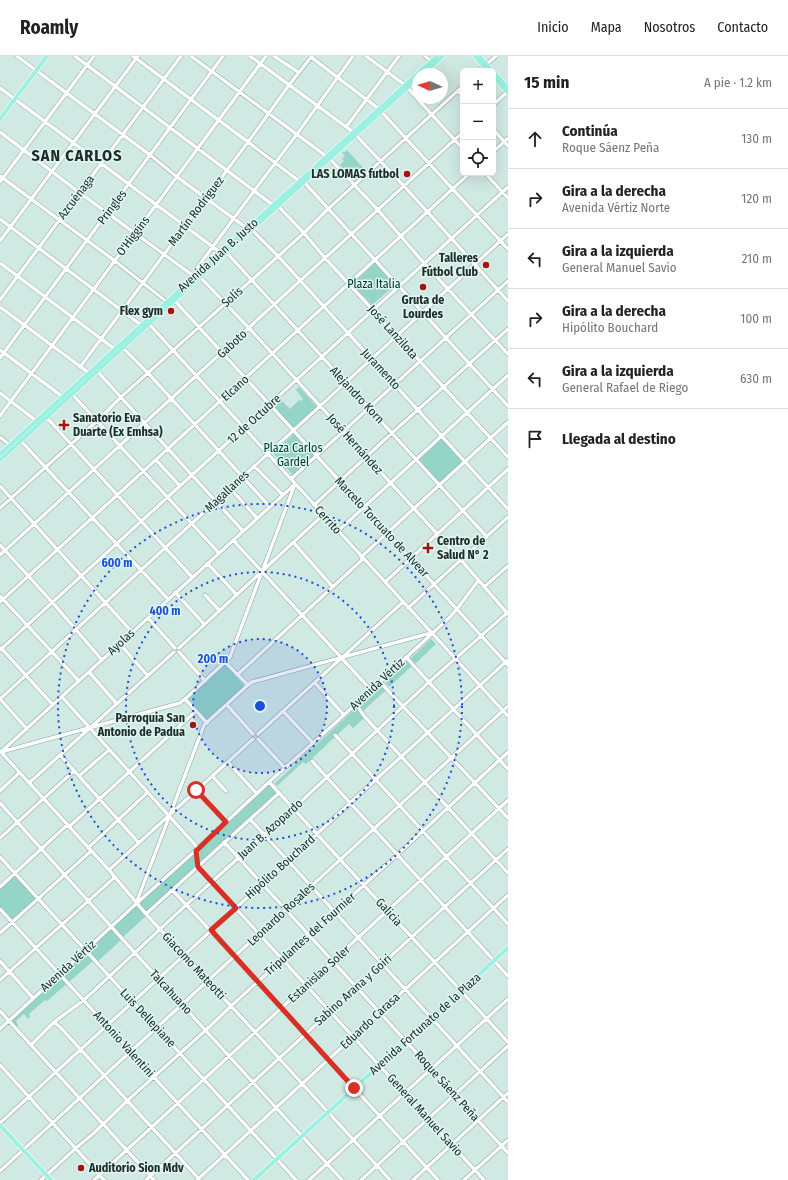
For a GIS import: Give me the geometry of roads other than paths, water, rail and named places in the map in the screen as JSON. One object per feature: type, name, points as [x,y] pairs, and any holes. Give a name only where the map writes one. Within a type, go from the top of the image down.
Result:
[{"type":"main road","points":[[0,119],[47,56]]},
{"type":"main road","name":"Avenida Juan B. Justo","points":[[428,68],[437,56]]},
{"type":"main road","name":"Avenida Juan B. Justo","points":[[122,346],[174,301],[221,253],[276,206],[406,86],[432,63],[443,56]]},
{"type":"main road","points":[[475,56],[489,68]]},
{"type":"main road","points":[[479,56],[486,68]]},
{"type":"main road","points":[[496,75],[508,91]]},
{"type":"main road","points":[[496,79],[508,91]]},
{"type":"main road","name":"Avenida Juan B. Justo","points":[[406,86],[412,82]]},
{"type":"main road","name":"Avenida Juan B. Justo","points":[[0,460],[22,442],[98,371],[142,325],[195,277],[200,275],[227,253],[250,229]]},
{"type":"main road","name":"Avenida Juan B. Justo","points":[[0,454],[89,373],[117,351]]},
{"type":"main road","name":"Avenida Fortunato de la Plaza","points":[[254,1180],[508,948]]},
{"type":"main road","points":[[0,1124],[51,1180]]},
{"type":"street","name":"Juramento","points":[[17,56],[150,155],[177,177],[250,229],[278,256],[508,509]]},
{"type":"street","name":"José Lanzilota","points":[[75,56],[276,206],[304,233],[325,258],[508,457]]},
{"type":"street","points":[[0,182],[2,177],[94,56]]},
{"type":"street","name":"Azcuénaga","points":[[0,300],[181,56]]},
{"type":"street","points":[[190,56],[328,158],[378,210],[424,263],[508,354]]},
{"type":"street","name":"Pringles","points":[[0,358],[2,352],[25,325],[224,56]]},
{"type":"street","points":[[250,56],[354,134],[404,186],[508,301]]},
{"type":"street","name":"O'Higgins","points":[[0,416],[266,56]]},
{"type":"street","points":[[274,56],[298,72]]},
{"type":"street","points":[[200,275],[197,268],[353,56]]},
{"type":"street","points":[[366,56],[406,86],[460,146]]},
{"type":"street","points":[[346,127],[399,56]]},
{"type":"street","points":[[424,56],[432,63]]},
{"type":"street","points":[[482,68],[496,56]]},
{"type":"street","points":[[0,241],[135,57],[302,182],[508,406]]},
{"type":"street","points":[[311,57],[380,110],[508,249]]},
{"type":"street","name":"Martín Rodríguez","points":[[80,367],[248,142],[298,72],[311,57]]},
{"type":"street","points":[[0,88],[221,253],[227,253]]},
{"type":"street","name":"Solís","points":[[0,508],[251,279],[304,233],[354,185],[458,91]]},
{"type":"street","points":[[494,104],[508,91]]},
{"type":"street","points":[[0,132],[51,172],[195,277]]},
{"type":"street","points":[[496,133],[508,146]]},
{"type":"street","name":"Gaboto","points":[[0,555],[460,135]]},
{"type":"street","points":[[496,149],[508,138]]},
{"type":"street","name":"Elcano","points":[[2,601],[467,176]]},
{"type":"street","points":[[488,176],[508,198]]},
{"type":"street","points":[[2,177],[115,261],[167,302],[174,301]]},
{"type":"street","name":"12 de Octubre","points":[[1,649],[508,187]]},
{"type":"street","points":[[0,219],[142,325],[149,324]]},
{"type":"street","name":"Magallanes","points":[[0,699],[508,234]]},
{"type":"street","name":"Alejandro Korn","points":[[227,253],[487,537]]},
{"type":"street","points":[[0,263],[117,351]]},
{"type":"street","name":"José Hernández","points":[[200,275],[508,613]]},
{"type":"street","points":[[291,479],[508,281]]},
{"type":"street","name":"Marcelo Torcuato de Alvear","points":[[174,301],[507,662]]},
{"type":"street","points":[[0,306],[89,373],[98,371],[243,531]]},
{"type":"street","name":"Cerrito","points":[[149,324],[508,716]]},
{"type":"street","points":[[314,505],[443,386],[508,329]]},
{"type":"street","points":[[122,346],[172,398],[270,507]]},
{"type":"street","points":[[2,352],[63,397],[72,394],[219,553]]},
{"type":"street","points":[[338,531],[508,375]]},
{"type":"street","points":[[0,393],[34,418],[49,420],[192,577]]},
{"type":"street","points":[[237,674],[362,558],[387,532],[508,422]]},
{"type":"street","points":[[0,437],[10,445],[22,442],[168,599]]},
{"type":"street","points":[[156,460],[180,486]]},
{"type":"street","points":[[254,466],[283,495]]},
{"type":"street","points":[[385,582],[508,469]]},
{"type":"street","points":[[0,752],[180,703],[205,681],[230,657],[295,484]]},
{"type":"street","name":"Ayolas","points":[[0,752],[295,484]]},
{"type":"street","points":[[0,486],[132,632]]},
{"type":"street","points":[[230,488],[257,518]]},
{"type":"street","points":[[29,783],[177,650],[323,515]]},
{"type":"street","points":[[408,608],[508,517]]},
{"type":"street","points":[[233,540],[371,690]]},
{"type":"street","points":[[293,542],[332,586]]},
{"type":"street","points":[[0,545],[102,660]]},
{"type":"street","points":[[207,564],[236,595]]},
{"type":"street","points":[[484,587],[508,566]]},
{"type":"street","name":"Avenida Vértiz","points":[[0,1029],[432,634],[457,609],[478,581]]},
{"type":"street","points":[[176,592],[204,624]]},
{"type":"street","points":[[205,595],[220,610]]},
{"type":"street","points":[[0,596],[2,601],[78,681]]},
{"type":"street","points":[[109,870],[403,602]]},
{"type":"street","name":"Juan B. Azopardo","points":[[31,1045],[54,1022],[84,1000],[429,682],[508,613]]},
{"type":"street","points":[[148,618],[205,681]]},
{"type":"street","points":[[137,903],[203,728],[248,685],[252,682],[427,634],[432,634]]},
{"type":"street","points":[[120,644],[148,676]]},
{"type":"street","points":[[1,649],[52,705]]},
{"type":"street","points":[[406,657],[508,769]]},
{"type":"street","points":[[225,662],[248,685]]},
{"type":"street","name":"Hipólito Bouchard","points":[[0,1124],[350,803],[507,662]]},
{"type":"street","points":[[89,672],[116,704]]},
{"type":"street","points":[[380,682],[508,818]]},
{"type":"street","points":[[315,683],[344,715]]},
{"type":"street","points":[[62,697],[148,792],[197,850],[198,867]]},
{"type":"street","points":[[0,699],[27,728]]},
{"type":"street","points":[[185,699],[207,723]]},
{"type":"street","points":[[356,704],[364,716],[508,873]]},
{"type":"street","points":[[227,705],[285,768]]},
{"type":"street","name":"Leonardo Rosales","points":[[0,1171],[508,706]]},
{"type":"street","points":[[0,887],[65,827],[71,825],[100,800],[196,711]]},
{"type":"street","points":[[284,711],[313,743]]},
{"type":"street","points":[[336,735],[508,924]]},
{"type":"street","points":[[79,776],[109,750]]},
{"type":"street","name":"Giacomo Mateotti","points":[[0,752],[390,1180]]},
{"type":"street","name":"Tripulantes del Fournier","points":[[41,1180],[76,1148],[94,1134],[128,1100],[476,783],[508,752]]},
{"type":"street","points":[[60,755],[138,843]]},
{"type":"street","points":[[312,761],[508,976]]},
{"type":"street","points":[[228,762],[257,794]]},
{"type":"street","points":[[0,838],[74,771]]},
{"type":"street","points":[[0,791],[20,773]]},
{"type":"street","points":[[212,776],[226,791]]},
{"type":"street","name":"Galicia","points":[[269,782],[508,1042]]},
{"type":"street","points":[[196,790],[226,822]]},
{"type":"street","points":[[0,933],[65,875],[118,820],[148,792]]},
{"type":"street","points":[[146,914],[279,793]]},
{"type":"street","name":"Estanislao Soler","points":[[94,1180],[508,800]]},
{"type":"street","name":"Talcahuano","points":[[0,803],[342,1180]]},
{"type":"street","points":[[250,819],[508,1102]]},
{"type":"street","name":"Roque Sáenz Peña","points":[[224,842],[508,1153]]},
{"type":"street","name":"Sabino Arana y Goiri","points":[[146,1180],[508,849]]},
{"type":"street","name":"Luis Dellepiane","points":[[0,857],[296,1180]]},
{"type":"street","name":"General Manuel Savio","points":[[198,867],[484,1180]]},
{"type":"street","points":[[0,980],[115,877]]},
{"type":"street","points":[[172,890],[235,956],[438,1180]]},
{"type":"street","name":"Eduardo Carasa","points":[[199,1180],[508,894]]},
{"type":"street","name":"Antonio Valentini","points":[[0,909],[248,1180]]},
{"type":"street","points":[[0,961],[34,998]]},
{"type":"street","points":[[309,1180],[508,999]]},
{"type":"street","points":[[0,1011],[154,1180]]},
{"type":"street","points":[[54,1022],[128,1100],[199,1180]]},
{"type":"street","points":[[361,1180],[508,1046]]},
{"type":"street","points":[[0,1065],[104,1180]]},
{"type":"street","points":[[413,1180],[508,1093]]},
{"type":"street","points":[[464,1180],[508,1140]]},
{"type":"place","name":"LAS LOMAS futbol","points":[[407,174]]},
{"type":"place","name":"Talleres Fútbol Club","points":[[486,265]]},
{"type":"place","name":"Gruta de Lourdes","points":[[423,287]]},
{"type":"place","name":"Flex gym","points":[[171,311]]},
{"type":"place","name":"Sanatorio Eva Duarte (Ex Emhsa)","points":[[64,425]]},
{"type":"place","name":"Centro de Salud N° 2","points":[[428,548]]},
{"type":"place","name":"Parroquia San Antonio de Padua","points":[[193,725]]},
{"type":"place","name":"Auditorio Sion Mdv","points":[[81,1168]]},
{"type":"district","name":"SAN CARLOS","points":[[77,155]]},
{"type":"park label","name":"Plaza Italia","points":[[374,284]]},
{"type":"park label","name":"Plaza Carlos Gardel","points":[[293,455]]}]
